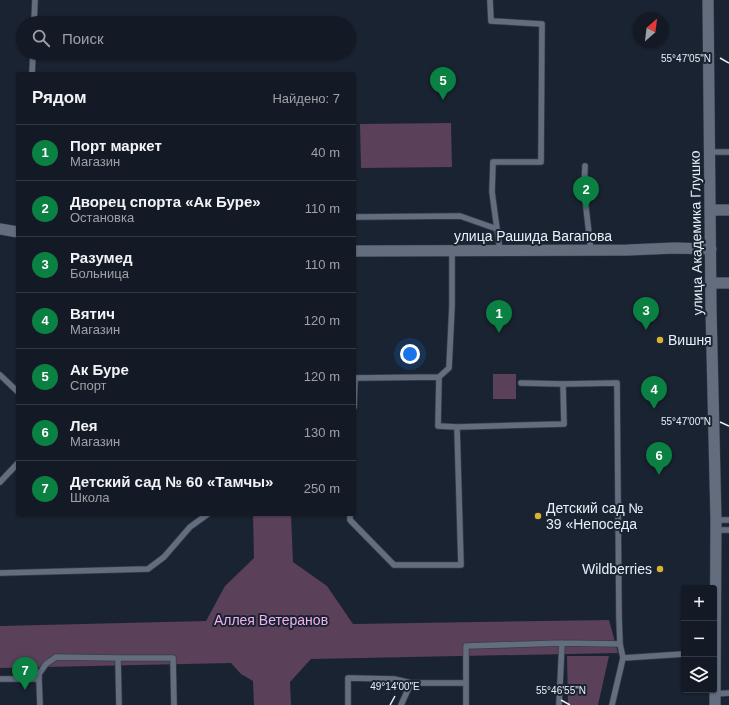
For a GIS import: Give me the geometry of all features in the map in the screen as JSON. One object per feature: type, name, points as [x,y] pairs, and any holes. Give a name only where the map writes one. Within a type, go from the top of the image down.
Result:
[{"type":"street","name":"улица Академика Глушко","points":[[708,0],[715,621]]},
{"type":"street","points":[[711,210],[729,210]]},
{"type":"street","points":[[0,229],[16,232]]},
{"type":"street","name":"улица Рашида Вагапова","points":[[356,252],[590,251],[675,248],[712,249]]},
{"type":"street","points":[[712,284],[729,283]]},
{"type":"street","name":"улица Академика Глушко","points":[[715,657],[715,700]]},
{"type":"lane","points":[[34,16],[35,0]]},
{"type":"lane","points":[[490,0],[491,21],[542,24],[541,162],[493,162],[492,192],[500,251]]},
{"type":"lane","points":[[32,72],[33,60]]},
{"type":"lane","points":[[710,152],[729,152]]},
{"type":"lane","points":[[585,166],[584,190],[590,251]]},
{"type":"lane","points":[[356,216],[460,216],[497,229]]},
{"type":"lane","points":[[356,378],[439,377],[449,368],[452,306],[452,252]]},
{"type":"lane","points":[[0,375],[16,390]]},
{"type":"lane","points":[[439,377],[438,426],[564,424],[563,384]]},
{"type":"lane","points":[[521,383],[617,383],[619,617],[620,644],[623,658],[612,705]]},
{"type":"lane","points":[[350,516],[350,520],[394,565],[461,565],[457,426]]},
{"type":"lane","points":[[0,482],[16,465]]},
{"type":"lane","points":[[0,573],[148,569],[164,556],[190,527],[205,516]]},
{"type":"lane","points":[[715,525],[729,520]]},
{"type":"lane","points":[[715,525],[729,530]]},
{"type":"lane","points":[[466,705],[466,646],[562,643],[620,644]]},
{"type":"lane","points":[[559,705],[562,643]]},
{"type":"lane","points":[[623,658],[681,654]]},
{"type":"lane","points":[[40,705],[39,674],[46,664],[56,657],[173,658],[174,705]]},
{"type":"lane","points":[[118,658],[119,705]]},
{"type":"lane","points":[[348,705],[348,678],[394,679],[411,683],[466,682]]},
{"type":"lane","points":[[0,679],[39,679]]},
{"type":"lane","points":[[401,705],[411,683]]},
{"type":"lane","points":[[715,700],[729,693]]},
{"type":"green space","points":[[451,123],[452,167],[361,168],[360,124]]},
{"type":"green space","points":[[493,374],[516,374],[516,399],[493,399]]},
{"type":"green space","name":"Аллея Ветеранов","points":[[253,516],[291,516],[293,562],[327,586],[353,624],[609,620],[618,653],[311,659],[290,682],[291,705],[254,705],[253,681],[241,674],[231,663],[0,668],[0,626],[206,621],[225,586],[254,558]]},
{"type":"green space","points":[[567,656],[609,656],[598,705],[568,705]]},
{"type":"place","name":"Ак Буре","points":[[443,100]]},
{"type":"place","name":"Дворец спорта «Ак Буре»","points":[[586,209]]},
{"type":"place","name":"Разумед","points":[[646,330]]},
{"type":"place","name":"Порт маркет","points":[[499,333]]},
{"type":"place","name":"Вишня","points":[[660,340]]},
{"type":"place","name":"Вятич","points":[[654,409]]},
{"type":"place","name":"Лея","points":[[659,475]]},
{"type":"place","name":"Детский сад № 39 «Непоседа","points":[[538,516]]},
{"type":"place","name":"Wildberries","points":[[660,569]]},
{"type":"place","name":"Детский сад № 60 «Тамчы»","points":[[25,690]]}]
